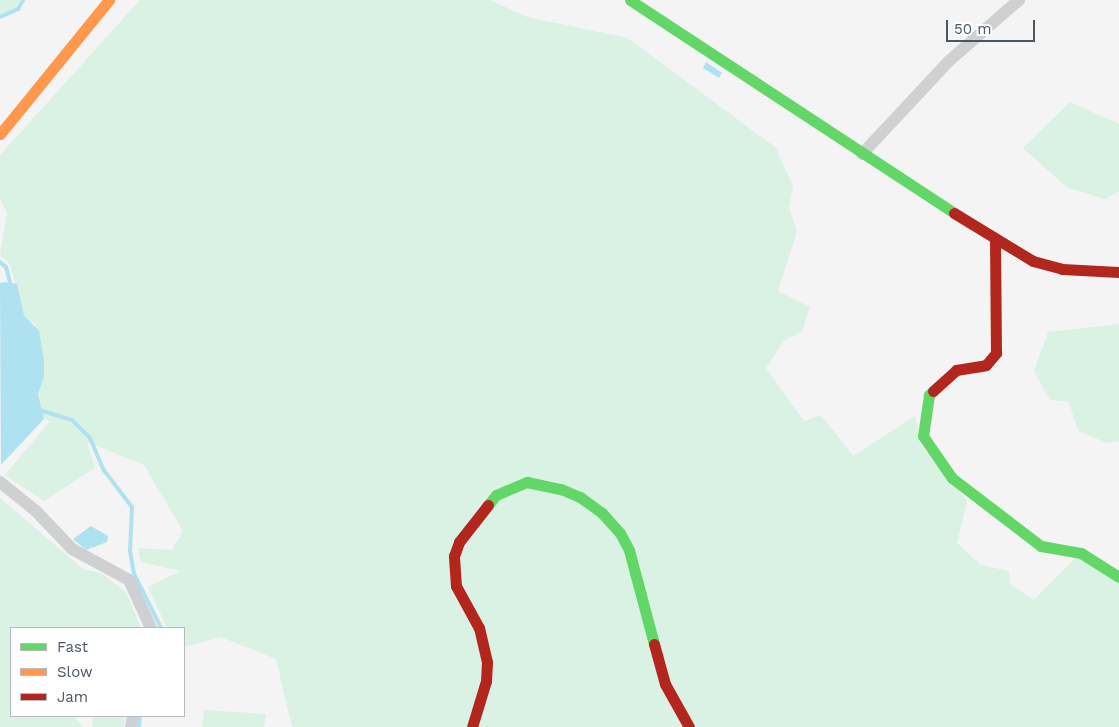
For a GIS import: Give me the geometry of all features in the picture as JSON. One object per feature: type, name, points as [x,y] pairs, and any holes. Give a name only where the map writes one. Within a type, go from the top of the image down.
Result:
[{"type":"street","points":[[0,134],[109,0]]},
{"type":"street","points":[[630,0],[995,240],[1033,261],[1062,270],[1119,272]]},
{"type":"street","points":[[862,154],[1002,5],[1019,0]]},
{"type":"street","points":[[995,240],[996,353],[986,365],[956,370],[928,395],[923,436],[952,478],[1041,546],[1080,553],[1119,577]]},
{"type":"street","points":[[0,482],[36,511],[72,549],[129,580],[151,627]]},
{"type":"street","points":[[472,727],[486,681],[487,662],[479,628],[456,586],[454,556],[465,534],[496,495],[527,482],[561,489],[580,497],[602,513],[620,533],[629,550],[665,684],[689,727]]},
{"type":"green space","points":[[0,0],[20,0],[15,8],[0,15]]},
{"type":"green space","points":[[140,0],[490,0],[527,17],[628,38],[776,148],[793,186],[789,208],[797,231],[778,291],[810,307],[802,331],[784,341],[766,368],[804,421],[821,415],[853,456],[915,416],[921,446],[967,501],[957,543],[981,565],[1009,571],[1010,584],[1034,600],[1078,555],[1119,582],[1119,727],[292,727],[276,659],[221,637],[185,647],[185,627],[167,627],[148,587],[180,571],[141,562],[138,548],[172,550],[183,531],[144,465],[87,442],[95,468],[44,501],[5,475],[50,421],[44,419],[38,393],[44,377],[35,324],[24,315],[10,264],[0,255],[7,213],[0,198],[0,155]]},
{"type":"green space","points":[[1070,102],[1119,124],[1119,191],[1105,199],[1068,188],[1023,148]]},
{"type":"green space","points":[[1119,324],[1119,441],[1107,443],[1078,431],[1069,402],[1050,400],[1034,371],[1048,332]]},
{"type":"green space","points":[[0,498],[83,569],[101,573],[126,592],[141,627],[10,627],[10,717],[75,717],[82,727],[0,727]]},
{"type":"green space","points":[[204,710],[266,714],[264,727],[202,727]]},
{"type":"green space","points":[[93,717],[125,717],[124,727],[92,727]]},
{"type":"water","points":[[706,62],[722,73],[719,78],[703,68]]},
{"type":"water","points":[[0,283],[17,284],[24,315],[39,331],[44,360],[44,377],[38,394],[44,419],[1,465]]},
{"type":"water","points":[[91,526],[108,536],[107,542],[86,550],[73,539]]},
{"type":"waterway","points":[[0,17],[18,9],[23,0]]},
{"type":"waterway","points":[[0,262],[6,267],[11,286]]},
{"type":"waterway","points":[[39,410],[72,420],[90,438],[103,469],[132,507],[130,551],[134,574],[160,627]]},
{"type":"waterway","points":[[139,727],[140,717]]},
{"type":"traffic: fast","points":[[630,0],[954,213]]},
{"type":"traffic: fast","points":[[933,391],[929,395],[923,436],[952,478],[1041,546],[1081,553],[1119,577]]},
{"type":"traffic: fast","points":[[488,505],[496,495],[527,482],[561,489],[580,497],[602,513],[620,533],[629,550],[654,644]]},
{"type":"traffic: slow","points":[[0,134],[109,0]]},
{"type":"traffic: jam","points":[[954,213],[1033,261],[1062,269],[1119,272]]},
{"type":"traffic: jam","points":[[933,391],[956,370],[986,365],[996,353],[995,240]]},
{"type":"traffic: jam","points":[[472,727],[486,681],[487,662],[479,628],[456,586],[454,556],[459,542],[488,505]]},
{"type":"traffic: jam","points":[[654,644],[665,684],[689,727]]}]
